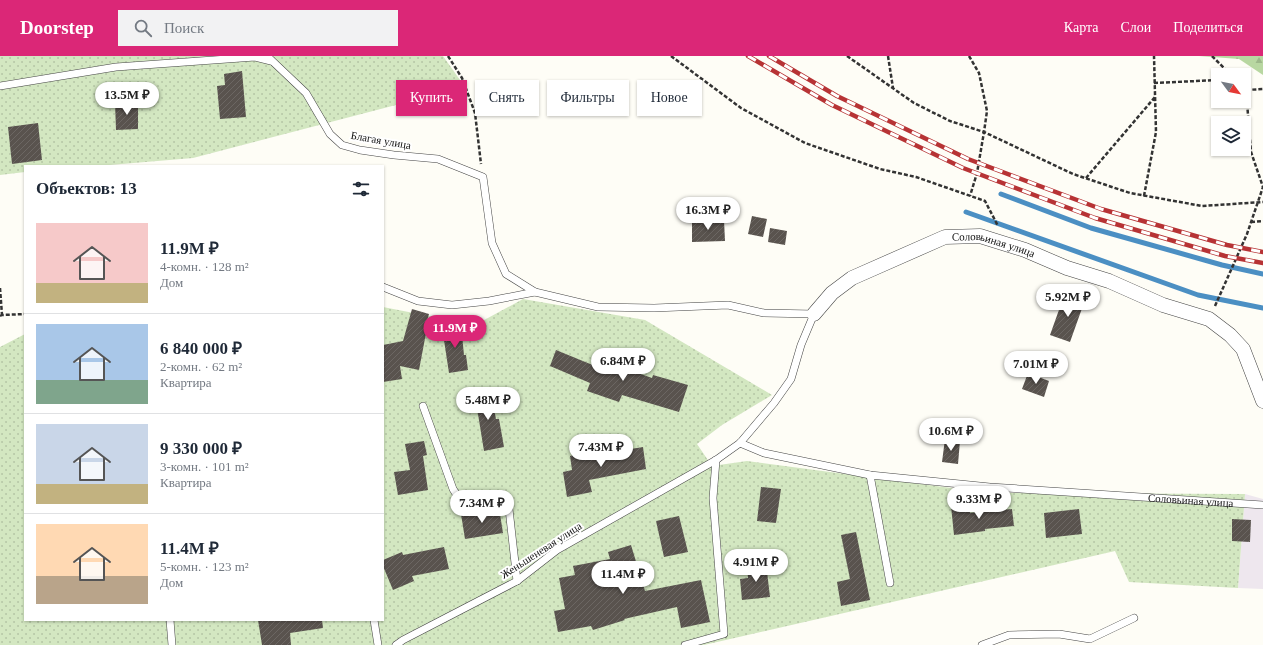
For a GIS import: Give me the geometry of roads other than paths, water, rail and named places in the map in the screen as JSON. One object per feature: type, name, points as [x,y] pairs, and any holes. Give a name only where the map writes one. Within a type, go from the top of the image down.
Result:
[{"type":"street","name":"Соловьиная улица","points":[[814,314],[832,293],[852,278],[945,237],[980,236],[1007,244],[1067,268],[1109,281],[1163,305],[1209,319],[1230,335],[1242,349],[1263,401]]},
{"type":"lane","points":[[0,86],[116,67],[255,57],[269,59]]},
{"type":"lane","name":"Благая улица","points":[[269,59],[306,93],[330,134],[342,145],[360,150],[438,160],[483,177],[492,243],[506,274],[535,292]]},
{"type":"lane","points":[[384,287],[418,301],[452,305],[489,301],[535,292],[598,307],[654,308],[728,305],[764,312],[814,314]]},
{"type":"lane","name":"Соловьиная улица","points":[[716,460],[740,443],[774,403],[791,379],[814,314]]},
{"type":"lane","points":[[423,406],[453,489],[460,500],[469,503],[502,494],[508,500],[517,581]]},
{"type":"lane","name":"Соловьиная улица","points":[[740,443],[764,453],[870,475],[990,487],[1263,505]]},
{"type":"lane","points":[[686,645],[724,634],[713,498],[716,460]]},
{"type":"lane","name":"Женьшеневая улица","points":[[396,645],[517,581],[557,550],[716,460]]},
{"type":"lane","points":[[870,475],[890,583]]},
{"type":"lane","points":[[982,645],[1009,635],[1059,634],[1090,639],[1134,618]]},
{"type":"lane","points":[[170,621],[172,645]]},
{"type":"lane","points":[[374,621],[378,645]]},
{"type":"waterway","points":[[1001,194],[1091,228],[1222,265],[1263,274]]},
{"type":"waterway","points":[[966,212],[1198,295],[1263,308]]},
{"type":"railway","points":[[748,56],[832,105],[963,168],[1095,218],[1225,256],[1263,263]]},
{"type":"railway","points":[[769,56],[837,96],[968,159],[1101,209],[1227,245],[1263,252]]}]
